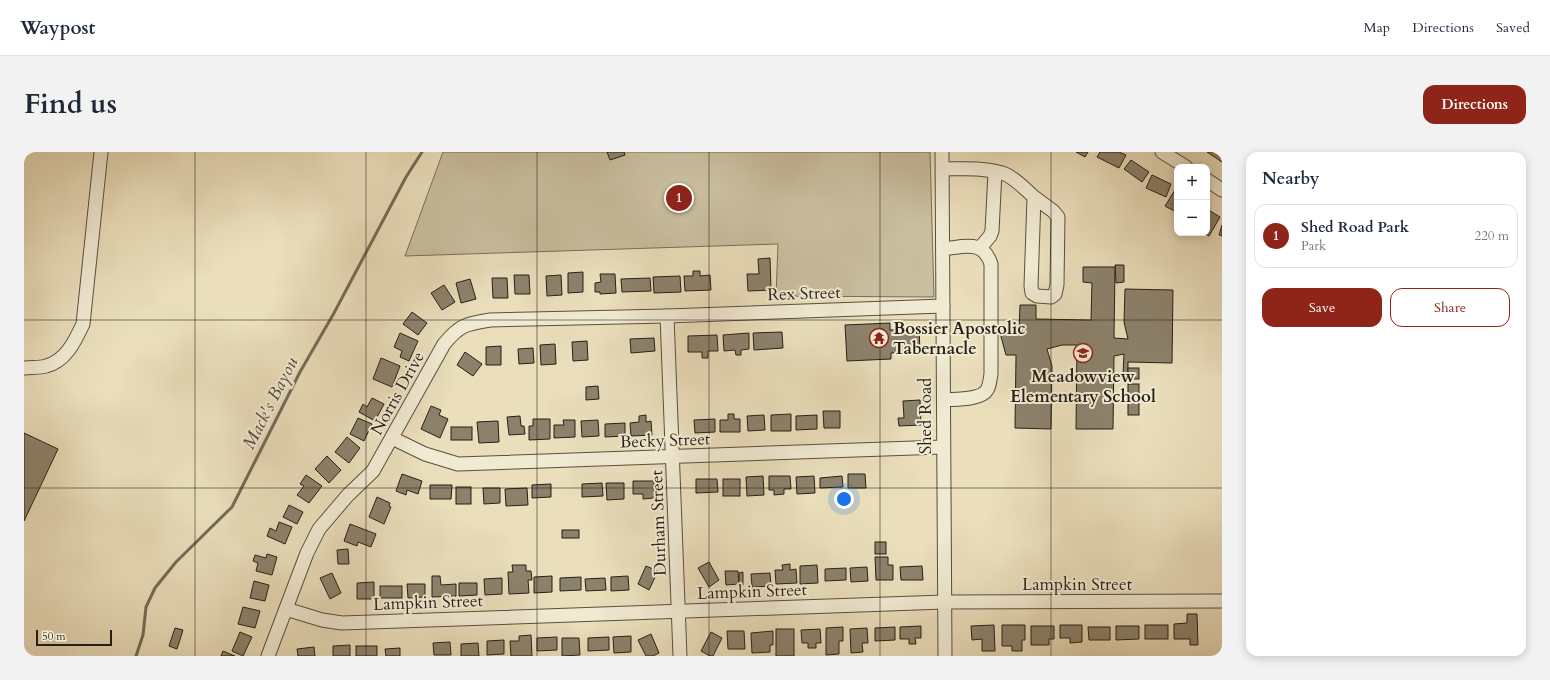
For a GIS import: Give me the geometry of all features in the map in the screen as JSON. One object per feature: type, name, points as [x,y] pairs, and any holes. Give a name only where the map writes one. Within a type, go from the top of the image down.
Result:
[{"type":"street","points":[[24,368],[46,366],[62,359],[76,340],[82,324],[101,152]]},
{"type":"street","name":"Shed Road","points":[[942,152],[945,656]]},
{"type":"street","points":[[1162,152],[1181,164]]},
{"type":"street","points":[[942,169],[980,169],[1005,174],[1019,183],[1034,197],[1053,211],[1058,217],[1057,285],[1055,294],[1051,297],[1037,296],[1032,292],[1034,197]]},
{"type":"street","points":[[980,248],[990,236],[992,231],[995,172]]},
{"type":"street","points":[[1210,182],[1222,190]]},
{"type":"street","points":[[943,248],[977,247],[988,256],[991,264],[991,374],[989,385],[982,395],[971,398],[944,400]]},
{"type":"street","name":"Rex Street","points":[[667,316],[943,306]]},
{"type":"street","name":"Norris Drive","points":[[268,656],[307,553],[319,529],[348,495],[373,471],[444,344],[454,333],[469,323],[490,320],[667,316]]},
{"type":"street","name":"Durham Street","points":[[667,316],[674,458],[680,656]]},
{"type":"street","name":"Becky Street","points":[[392,438],[425,454],[458,464],[674,458],[943,447]]},
{"type":"street","name":"Lampkin Street","points":[[286,608],[322,620],[342,623],[945,602],[1222,601]]},
{"type":"shaded area","points":[[443,152],[930,152],[934,297],[776,296],[778,244],[405,256]]},
{"type":"building","points":[[607,152],[624,152],[625,155],[610,160]]},
{"type":"building","points":[[1076,152],[1088,152],[1085,157]]},
{"type":"building","points":[[1100,152],[1119,152],[1126,155],[1119,168],[1097,157]]},
{"type":"building","points":[[1207,152],[1222,152],[1222,162]]},
{"type":"building","points":[[1131,160],[1149,172],[1142,182],[1124,169]]},
{"type":"building","points":[[1152,175],[1171,184],[1166,197],[1146,188]]},
{"type":"building","points":[[1174,192],[1174,211],[1165,206]]},
{"type":"building","points":[[1210,211],[1220,217],[1210,234]]},
{"type":"building","points":[[1222,225],[1222,236],[1219,235]]},
{"type":"building","points":[[770,258],[771,290],[748,291],[747,274],[759,274],[758,259]]},
{"type":"building","points":[[1115,265],[1124,265],[1124,282],[1116,283]]},
{"type":"building","points":[[1083,267],[1115,267],[1114,338],[1128,339],[1124,322],[1125,289],[1173,290],[1172,363],[1128,362],[1128,374],[1123,375],[1124,354],[1114,356],[1113,429],[1076,429],[1077,345],[1062,345],[1047,349],[1052,366],[1051,429],[1015,428],[1016,355],[1006,355],[1000,333],[1019,333],[1020,305],[1036,305],[1036,319],[1091,320],[1092,283],[1083,282]]},
{"type":"building","points":[[693,271],[700,271],[700,276],[710,275],[711,290],[685,291],[684,276],[693,276]]},
{"type":"building","points":[[583,272],[583,292],[568,293],[568,273]]},
{"type":"building","points":[[600,274],[615,274],[616,293],[600,294],[600,292],[595,292],[595,283],[601,282]]},
{"type":"building","points":[[514,275],[529,275],[530,294],[515,294]]},
{"type":"building","points":[[561,275],[562,295],[547,296],[546,276]]},
{"type":"building","points":[[680,276],[681,292],[654,293],[653,277]]},
{"type":"building","points":[[492,278],[507,278],[508,298],[493,298]]},
{"type":"building","points":[[650,278],[651,291],[622,292],[621,279]]},
{"type":"building","points":[[470,279],[476,299],[461,303],[456,283]]},
{"type":"building","points":[[444,285],[455,302],[442,310],[431,293]]},
{"type":"building","points":[[412,312],[427,323],[418,335],[403,324]]},
{"type":"building","points":[[890,323],[890,330],[919,329],[920,352],[891,353],[891,359],[847,361],[845,325]]},
{"type":"building","points":[[782,332],[783,348],[754,350],[753,333]]},
{"type":"building","points":[[400,333],[418,341],[409,361],[400,357],[402,351],[394,347]]},
{"type":"building","points":[[749,333],[749,349],[741,350],[741,355],[736,355],[735,350],[724,351],[723,335]]},
{"type":"building","points":[[717,335],[718,351],[708,351],[708,358],[702,358],[702,352],[688,352],[688,336]]},
{"type":"building","points":[[654,338],[655,351],[631,353],[630,339]]},
{"type":"building","points":[[587,341],[588,360],[573,361],[572,342]]},
{"type":"building","points":[[555,344],[556,364],[541,365],[540,345]]},
{"type":"building","points":[[501,346],[501,365],[486,365],[486,347]]},
{"type":"building","points":[[533,348],[534,363],[519,364],[518,349]]},
{"type":"building","points":[[465,352],[482,364],[473,376],[457,365]]},
{"type":"building","points":[[381,358],[400,366],[392,387],[373,379]]},
{"type":"building","points":[[1128,368],[1139,368],[1139,379],[1128,379]]},
{"type":"building","points":[[1128,384],[1139,384],[1139,397],[1128,397]]},
{"type":"building","points":[[598,386],[599,399],[586,400],[586,387]]},
{"type":"building","points":[[372,398],[384,404],[375,421],[359,412],[363,404],[367,407]]},
{"type":"building","points":[[920,400],[921,425],[899,426],[898,418],[904,418],[903,401]]},
{"type":"building","points":[[1128,402],[1139,402],[1139,415],[1128,415]]},
{"type":"building","points":[[431,406],[441,410],[439,415],[448,419],[440,438],[421,429]]},
{"type":"building","points":[[823,411],[840,411],[840,428],[824,428]]},
{"type":"building","points":[[728,414],[734,414],[734,419],[740,419],[740,432],[720,432],[720,420],[728,420]]},
{"type":"building","points":[[791,414],[791,431],[771,431],[771,415]]},
{"type":"building","points":[[646,415],[646,422],[651,421],[652,435],[631,436],[630,423],[639,422],[639,416]]},
{"type":"building","points":[[764,415],[765,430],[748,431],[747,416]]},
{"type":"building","points":[[817,415],[817,429],[796,430],[796,416]]},
{"type":"building","points":[[520,416],[521,426],[524,426],[525,434],[509,435],[507,417]]},
{"type":"building","points":[[358,418],[372,424],[364,441],[350,434]]},
{"type":"building","points":[[533,419],[550,419],[550,439],[529,440],[529,426],[533,426]]},
{"type":"building","points":[[715,419],[715,432],[695,433],[694,420]]},
{"type":"building","points":[[563,420],[575,420],[575,437],[554,438],[554,425],[564,425]]},
{"type":"building","points":[[598,420],[599,436],[582,437],[581,421]]},
{"type":"building","points":[[498,421],[499,442],[479,443],[477,422]]},
{"type":"building","points":[[625,423],[625,436],[605,437],[605,424]]},
{"type":"building","points":[[451,427],[472,427],[472,440],[451,440]]},
{"type":"building","points":[[24,433],[58,449],[24,521]]},
{"type":"building","points":[[347,437],[360,448],[349,463],[335,452]]},
{"type":"building","points":[[327,456],[341,470],[329,483],[315,469]]},
{"type":"building","points":[[402,474],[422,481],[418,494],[407,490],[406,495],[396,491]]},
{"type":"building","points":[[848,474],[865,474],[866,488],[848,488]]},
{"type":"building","points":[[306,475],[322,486],[309,503],[297,495],[304,486],[300,484]]},
{"type":"building","points":[[763,476],[764,495],[747,496],[746,477]]},
{"type":"building","points":[[769,476],[790,476],[791,489],[784,489],[784,494],[774,495],[774,490],[769,490]]},
{"type":"building","points":[[814,476],[815,493],[797,494],[796,477]]},
{"type":"building","points":[[842,476],[843,487],[820,488],[820,478]]},
{"type":"building","points":[[696,479],[717,479],[718,492],[696,493]]},
{"type":"building","points":[[723,479],[740,479],[740,496],[723,496]]},
{"type":"building","points":[[633,481],[654,481],[654,498],[643,499],[643,494],[633,494]]},
{"type":"building","points":[[602,483],[603,496],[582,497],[582,484]]},
{"type":"building","points":[[606,483],[624,483],[624,499],[607,500]]},
{"type":"building","points":[[551,484],[551,497],[532,498],[532,485]]},
{"type":"building","points":[[430,485],[452,485],[451,499],[430,499]]},
{"type":"building","points":[[456,487],[471,487],[471,504],[456,504]]},
{"type":"building","points":[[483,488],[500,488],[500,503],[484,504]]},
{"type":"building","points":[[527,488],[528,505],[506,506],[505,489]]},
{"type":"building","points":[[377,497],[390,503],[389,506],[391,507],[384,524],[369,517]]},
{"type":"building","points":[[289,505],[303,512],[297,524],[283,517]]},
{"type":"building","points":[[279,522],[292,527],[285,544],[267,536],[270,528],[276,531]]},
{"type":"building","points":[[350,524],[376,534],[371,547],[358,542],[357,546],[344,541]]},
{"type":"building","points":[[562,530],[579,530],[579,538],[562,538]]},
{"type":"building","points":[[875,542],[886,542],[886,554],[875,554]]},
{"type":"building","points":[[348,549],[349,564],[338,564],[337,550]]},
{"type":"building","points":[[267,554],[277,557],[272,575],[256,571],[258,563],[253,561],[255,555],[266,558]]},
{"type":"building","points":[[875,557],[888,557],[888,565],[893,565],[893,580],[876,580]]},
{"type":"building","points":[[709,562],[719,580],[709,587],[698,568]]},
{"type":"building","points":[[790,564],[790,570],[796,569],[797,583],[776,584],[775,570],[783,570],[782,565]]},
{"type":"building","points":[[512,565],[526,565],[526,571],[531,571],[532,580],[528,580],[529,593],[509,594],[508,572],[513,572]]},
{"type":"building","points":[[817,565],[818,583],[800,584],[800,566]]},
{"type":"building","points":[[646,566],[658,571],[649,590],[638,584]]},
{"type":"building","points":[[922,566],[923,580],[901,580],[900,567]]},
{"type":"building","points":[[867,567],[868,581],[851,582],[850,568]]},
{"type":"building","points":[[846,568],[846,580],[825,581],[825,569]]},
{"type":"building","points":[[725,571],[738,571],[739,584],[726,585]]},
{"type":"building","points":[[743,572],[743,585],[739,585],[739,573]]},
{"type":"building","points":[[332,573],[341,593],[330,599],[320,578]]},
{"type":"building","points":[[770,573],[771,586],[752,587],[751,574]]},
{"type":"building","points":[[432,576],[440,576],[441,585],[456,584],[456,596],[432,597]]},
{"type":"building","points":[[552,576],[552,592],[534,593],[534,577]]},
{"type":"building","points":[[628,576],[629,590],[611,591],[611,577]]},
{"type":"building","points":[[581,577],[581,590],[560,591],[560,578]]},
{"type":"building","points":[[502,578],[502,594],[485,595],[484,579]]},
{"type":"building","points":[[605,578],[606,590],[586,591],[585,579]]},
{"type":"building","points":[[254,581],[269,585],[265,601],[250,598]]},
{"type":"building","points":[[374,582],[374,599],[357,599],[357,583]]},
{"type":"building","points":[[459,583],[477,583],[477,595],[459,596]]},
{"type":"building","points":[[407,584],[425,584],[425,597],[408,598]]},
{"type":"building","points":[[380,586],[402,586],[402,598],[380,598]]},
{"type":"building","points":[[243,607],[260,611],[255,628],[238,624]]},
{"type":"building","points":[[1187,614],[1197,614],[1198,645],[1190,645],[1190,639],[1174,639],[1174,624],[1187,623]]},
{"type":"building","points":[[994,625],[995,651],[982,651],[982,639],[972,640],[971,626]]},
{"type":"building","points":[[1002,625],[1025,625],[1025,640],[1022,640],[1022,651],[1012,651],[1012,646],[1002,646]]},
{"type":"building","points":[[1060,625],[1082,625],[1082,642],[1070,643],[1070,638],[1060,638]]},
{"type":"building","points":[[1145,625],[1168,625],[1168,639],[1145,639]]},
{"type":"building","points":[[921,626],[921,638],[915,638],[916,644],[909,644],[909,639],[900,639],[900,627]]},
{"type":"building","points":[[1031,626],[1054,626],[1054,639],[1049,639],[1049,645],[1031,645]]},
{"type":"building","points":[[1116,626],[1139,626],[1139,639],[1116,640]]},
{"type":"building","points":[[843,627],[843,641],[839,641],[839,654],[826,655],[826,628]]},
{"type":"building","points":[[895,627],[895,640],[875,641],[875,628]]},
{"type":"building","points":[[1088,627],[1110,627],[1110,640],[1089,640]]},
{"type":"building","points":[[175,628],[183,630],[177,649],[169,646]]},
{"type":"building","points":[[867,628],[868,643],[862,643],[863,652],[851,653],[850,629]]},
{"type":"building","points":[[776,629],[794,629],[794,656],[776,656]]},
{"type":"building","points":[[820,629],[821,643],[816,643],[816,648],[808,648],[808,643],[802,643],[801,630]]},
{"type":"building","points":[[727,631],[744,631],[745,649],[728,649]]},
{"type":"building","points":[[773,631],[773,645],[770,645],[770,652],[752,653],[751,633]]},
{"type":"building","points":[[240,632],[252,637],[243,656],[232,651]]},
{"type":"building","points":[[711,632],[722,638],[713,656],[701,651]]},
{"type":"building","points":[[651,634],[659,653],[653,656],[646,656],[638,640]]},
{"type":"building","points":[[531,635],[532,656],[511,656],[510,641],[519,641],[519,636]]},
{"type":"building","points":[[631,636],[631,652],[614,653],[613,637]]},
{"type":"building","points":[[557,637],[557,650],[537,651],[537,638]]},
{"type":"building","points":[[609,637],[609,650],[588,651],[588,638]]},
{"type":"building","points":[[562,638],[579,638],[580,655],[562,656]]},
{"type":"building","points":[[504,640],[504,654],[487,655],[487,641]]},
{"type":"building","points":[[450,642],[451,655],[434,655],[433,643]]},
{"type":"building","points":[[478,643],[479,656],[461,656],[461,644]]},
{"type":"building","points":[[350,645],[350,656],[333,656],[333,646]]},
{"type":"building","points":[[356,646],[377,646],[377,656],[356,656]]},
{"type":"building","points":[[314,647],[315,656],[298,656],[297,649]]},
{"type":"building","points":[[400,648],[400,656],[386,656],[385,649]]},
{"type":"building","points":[[223,651],[235,656],[221,656]]},
{"type":"waterway","name":"Mack's Bayou","points":[[136,656],[143,635],[146,607],[155,588],[176,562],[232,507],[300,372],[334,313],[406,177],[422,152]]},
{"type":"place","name":"Shed Road Park","points":[[679,198]]},
{"type":"place","name":"Bossier Apostolic Tabernacle","points":[[879,338]]},
{"type":"place","name":"Meadowview Elementary School","points":[[1083,353]]}]
